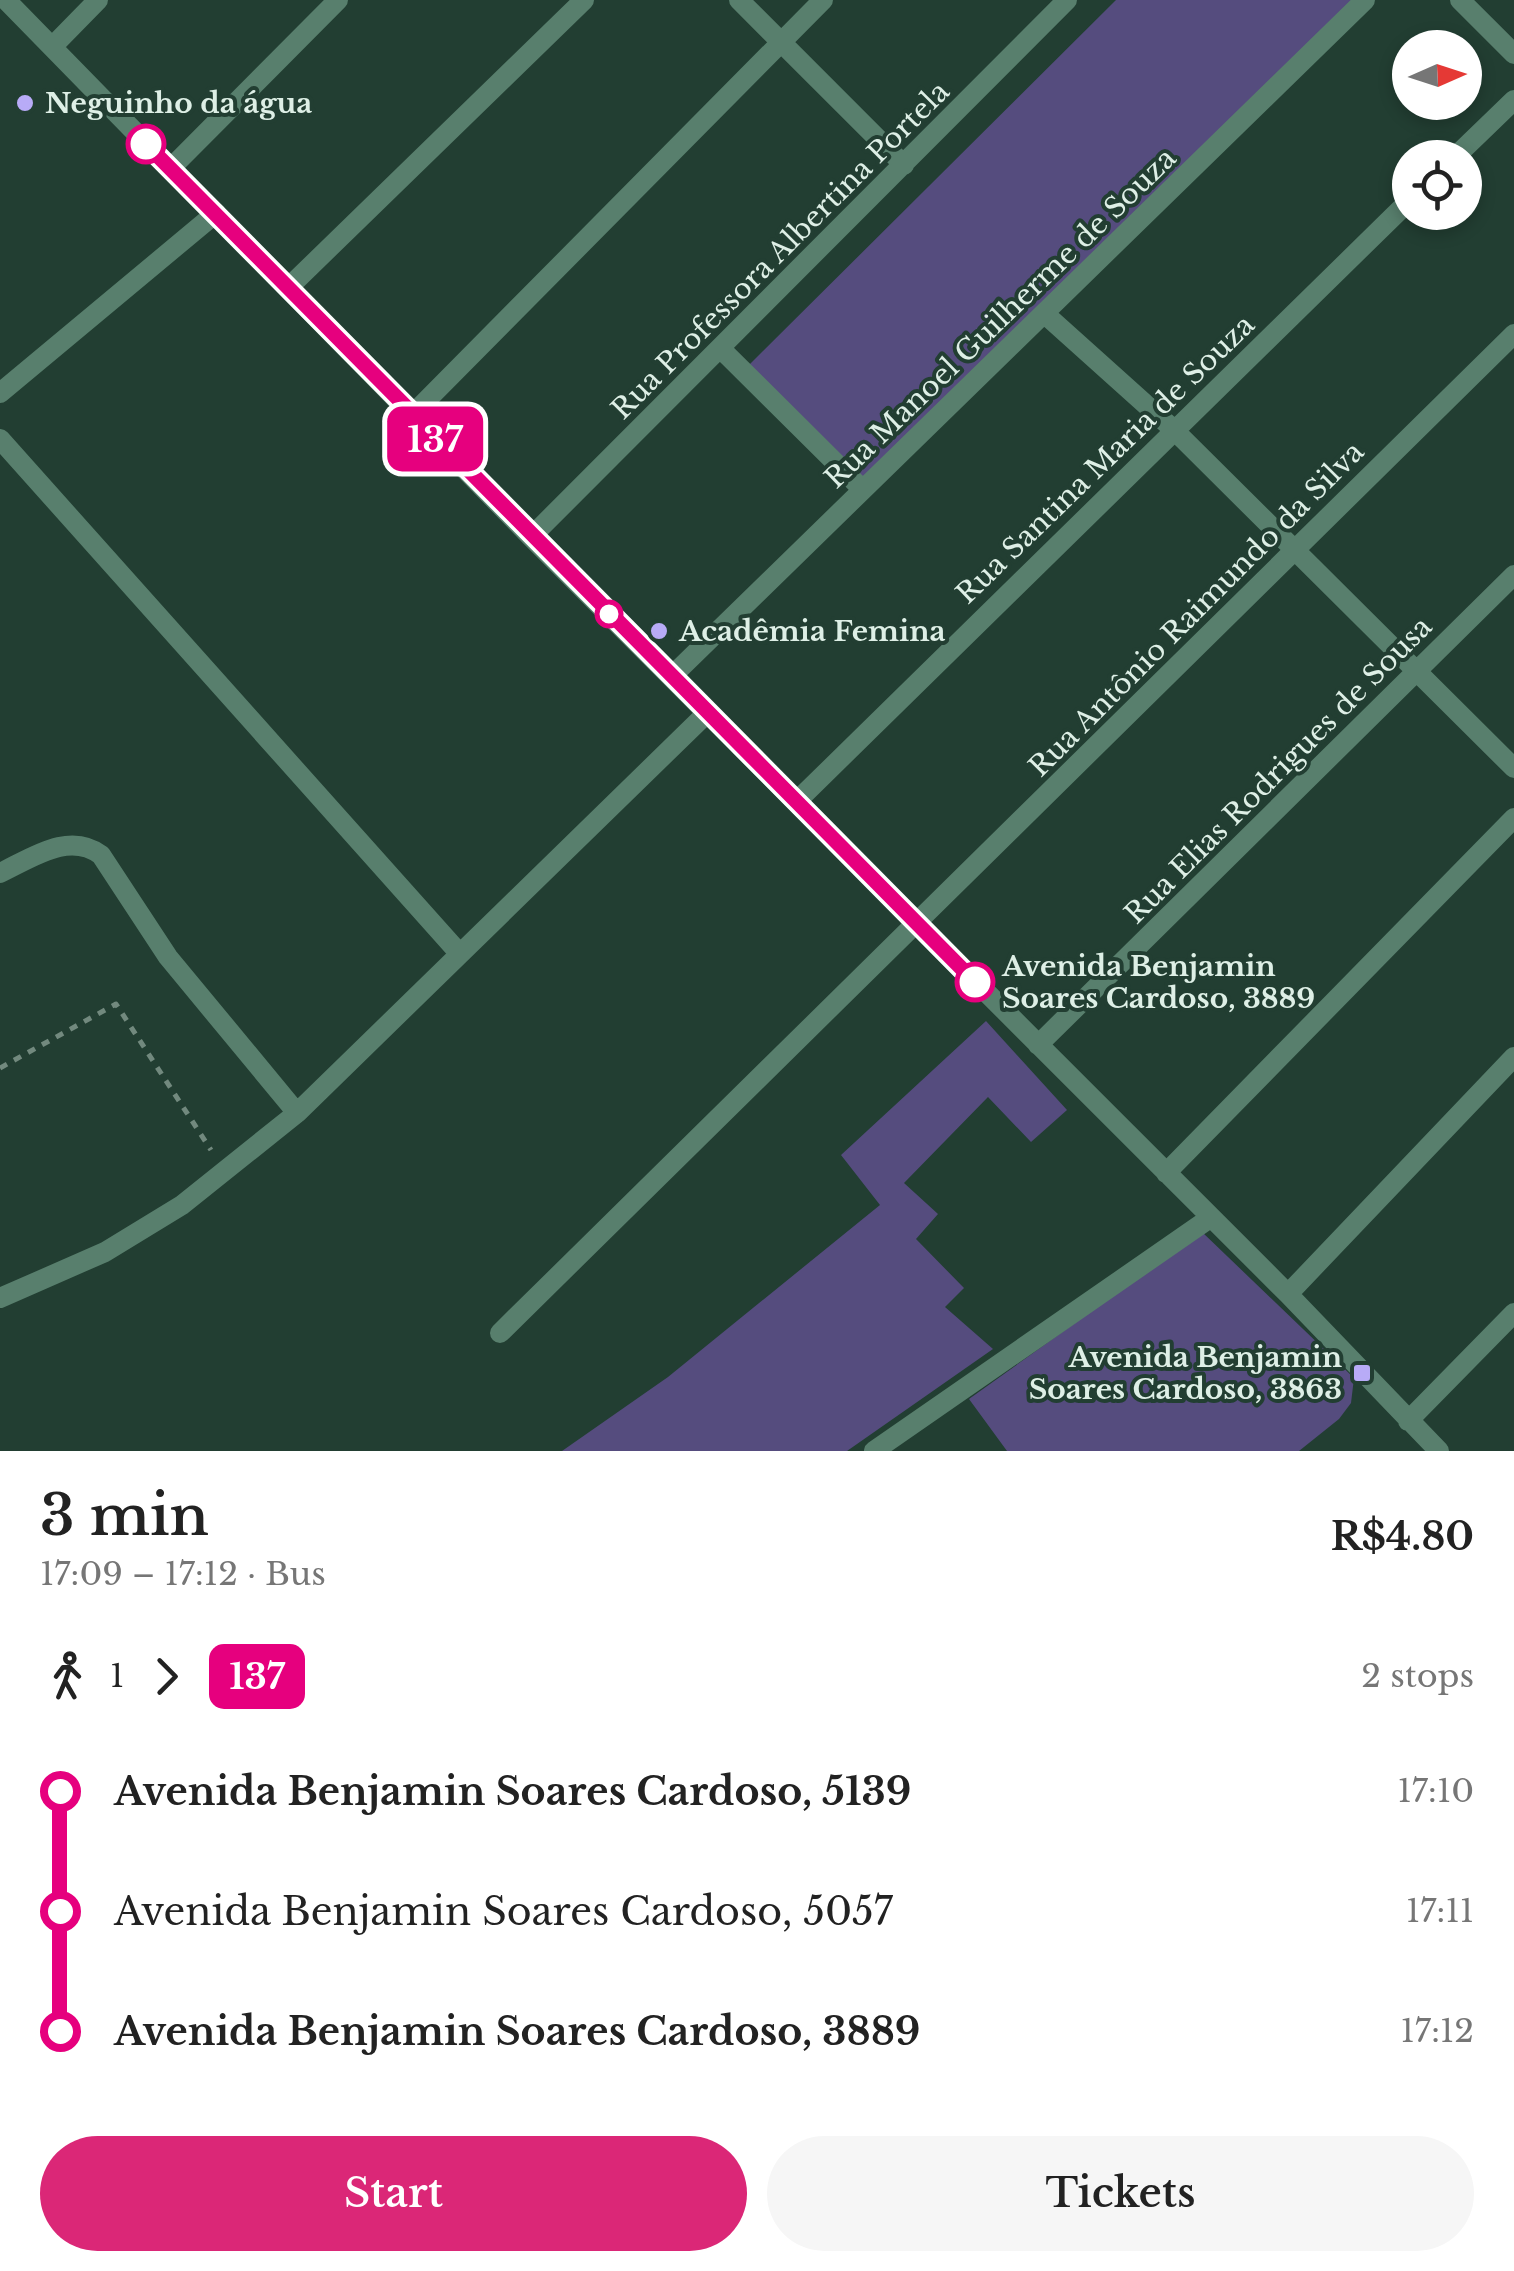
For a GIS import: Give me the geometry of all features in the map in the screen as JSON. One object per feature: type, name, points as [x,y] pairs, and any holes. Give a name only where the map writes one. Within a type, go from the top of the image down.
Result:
[{"type":"street","points":[[6,0],[531,537],[1288,1294],[1438,1451]]},
{"type":"street","points":[[52,47],[98,0]]},
{"type":"street","points":[[170,169],[338,0]]},
{"type":"street","points":[[288,288],[584,0]]},
{"type":"street","points":[[739,0],[904,166]]},
{"type":"street","points":[[412,415],[823,0]]},
{"type":"street","name":"Rua Professora Albertina Portela","points":[[531,537],[1066,0]]},
{"type":"street","name":"Rua Manoel Guilherme de Souza","points":[[672,676],[1366,0]]},
{"type":"street","points":[[1460,0],[1514,54]]},
{"type":"street","points":[[1473,140],[1514,100]]},
{"type":"street","points":[[0,393],[216,213]]},
{"type":"street","name":"Rua Santina Maria de Souza","points":[[797,801],[1392,217]]},
{"type":"street","points":[[1046,315],[1172,429],[1514,768]]},
{"type":"street","name":"Rua Antônio Raimundo da Silva","points":[[500,1333],[1514,334]]},
{"type":"street","points":[[720,348],[862,489]]},
{"type":"street","points":[[0,439],[460,954]]},
{"type":"street","name":"Rua Elias Rodrigues de Sousa","points":[[1038,1045],[1514,575]]},
{"type":"street","points":[[0,1298],[105,1252],[182,1206],[296,1113],[707,713]]},
{"type":"street","points":[[1166,1173],[1514,818]]},
{"type":"street","points":[[1,871],[64,845],[90,847],[101,855],[168,957],[296,1113]]},
{"type":"street","points":[[1288,1294],[1514,1058]]},
{"type":"street","points":[[874,1451],[1210,1218]]},
{"type":"street","points":[[1408,1422],[1514,1313]]},
{"type":"path","points":[[0,1068],[116,1004],[225,1171]]},
{"type":"shaded area","points":[[1116,0],[1365,0],[867,495],[744,370]]},
{"type":"shaded area","points":[[986,1021],[1067,1110],[1031,1142],[988,1097],[904,1183],[938,1214],[916,1239],[964,1288],[945,1307],[993,1349],[847,1451],[562,1451],[668,1377],[880,1205],[841,1155]]},
{"type":"shaded area","points":[[1202,1232],[1354,1378],[1351,1403],[1339,1419],[1299,1451],[1007,1451],[969,1399]]},
{"type":"bus line","name":"137","points":[[146,144],[975,982]]},
{"type":"place","name":"Neguinho da água","points":[[25,103]]},
{"type":"place","name":"Acadêmia Femina","points":[[659,631]]},
{"type":"place","name":"Avenida Benjamin Soares Cardoso, 3889","points":[[975,982]]},
{"type":"place","name":"Avenida Benjamin Soares Cardoso, 3863","points":[[1362,1373]]}]
